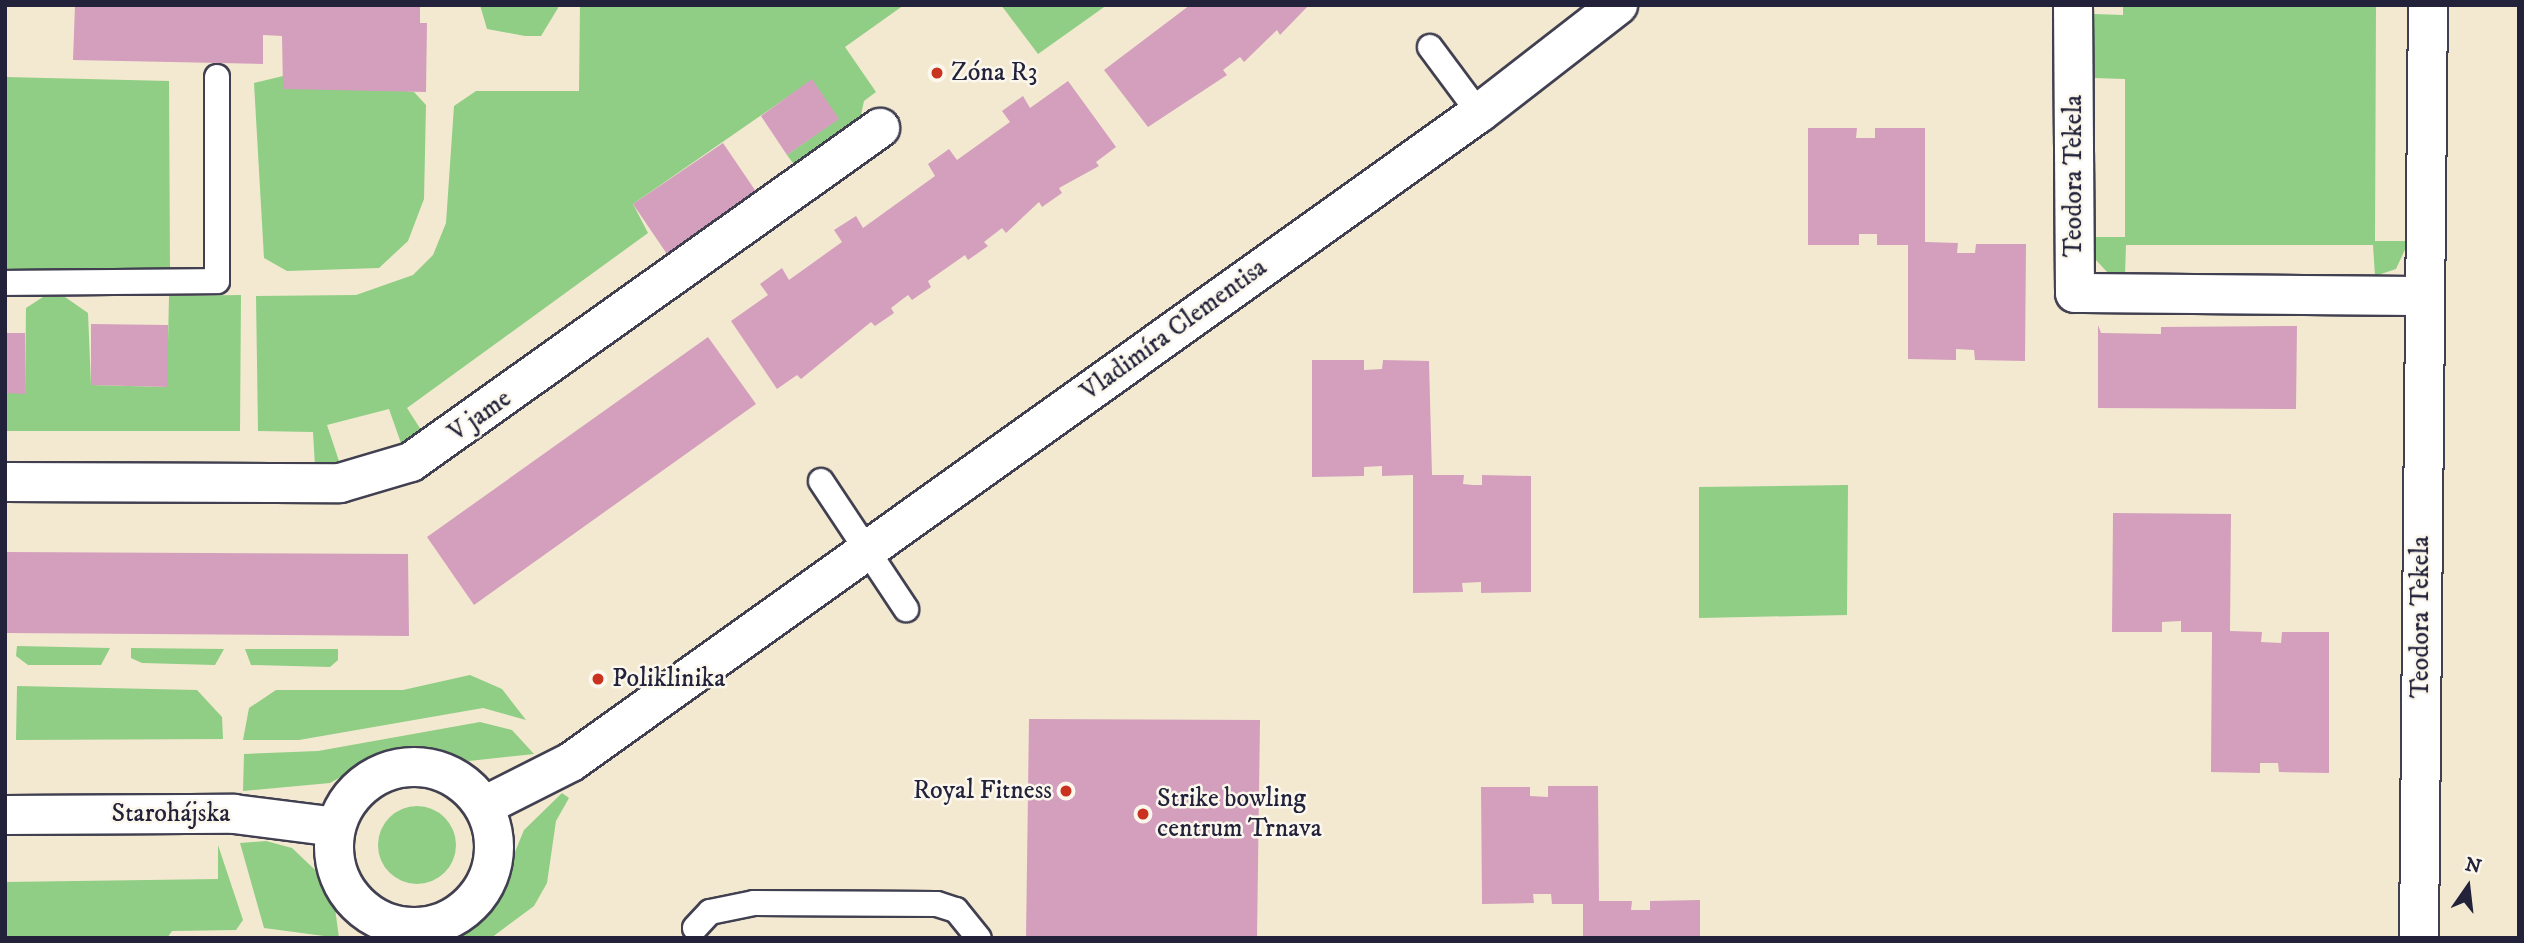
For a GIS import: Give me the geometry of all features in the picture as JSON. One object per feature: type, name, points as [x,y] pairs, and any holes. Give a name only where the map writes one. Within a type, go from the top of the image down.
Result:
[{"type":"street","name":"Vladimíra Clementisa","points":[[484,806],[571,762],[1479,113],[1618,5]]},
{"type":"street","name":"Teodora Tekela","points":[[2073,5],[2075,293],[2423,296]]},
{"type":"street","name":"Teodora Tekela","points":[[2419,938],[2423,296],[2428,5]]},
{"type":"street","name":"V jame","points":[[5,482],[340,483],[411,462],[880,128]]},
{"type":"street","points":[[402,767],[449,775],[484,806],[493,834],[493,864],[472,903],[435,925],[388,931],[364,910],[344,887],[334,857],[335,827],[360,787],[402,767]]},
{"type":"street","name":"Starohájska","points":[[5,815],[234,814],[335,827]]},
{"type":"lane","points":[[1430,47],[1479,113]]},
{"type":"lane","points":[[5,283],[217,281],[217,77]]},
{"type":"lane","points":[[821,481],[870,548],[906,609]]},
{"type":"lane","points":[[695,928],[703,915],[744,904],[937,904],[956,910],[979,938]]},
{"type":"green space","points":[[480,5],[558,5],[558,8],[541,36],[525,36],[487,29]]},
{"type":"green space","points":[[580,5],[904,5],[845,47],[876,92],[864,101],[859,124],[796,167],[787,155],[838,119],[812,80],[633,204],[648,233],[407,408],[423,433],[402,446],[389,409],[327,425],[340,464],[315,466],[313,432],[258,431],[256,296],[356,295],[413,275],[433,255],[446,223],[454,106],[476,91],[579,91]]},
{"type":"green space","points":[[1001,5],[1107,5],[1038,54]]},
{"type":"green space","points":[[2123,5],[2376,5],[2375,241],[2409,241],[2396,269],[2375,276],[2373,245],[2126,245],[2125,276],[2108,273],[2094,258],[2093,237],[2125,237],[2125,79],[2093,78],[2094,14],[2123,15]]},
{"type":"green space","points":[[283,76],[414,92],[426,105],[424,199],[408,241],[379,268],[287,271],[264,258],[254,83]]},
{"type":"green space","points":[[5,77],[169,81],[170,269],[5,271]]},
{"type":"green space","points":[[241,295],[240,431],[5,431],[5,393],[25,393],[26,308],[43,297],[65,297],[88,313],[91,385],[167,387],[169,296]]},
{"type":"green space","points":[[1848,485],[1847,615],[1699,618],[1699,487]]},
{"type":"green space","points":[[17,646],[110,648],[101,665],[28,665],[16,656]]},
{"type":"green space","points":[[131,648],[224,649],[215,665],[142,663],[131,658]]},
{"type":"green space","points":[[245,649],[338,649],[338,660],[330,667],[251,665]]},
{"type":"green space","points":[[470,675],[502,689],[526,720],[483,708],[299,740],[243,740],[249,708],[276,690],[403,690]]},
{"type":"green space","points":[[17,686],[197,690],[222,717],[223,739],[16,740]]},
{"type":"green space","points":[[480,722],[512,730],[534,754],[469,761],[412,747],[382,754],[330,783],[243,791],[244,754],[318,751]]},
{"type":"green space","points":[[562,793],[569,798],[556,821],[547,883],[534,906],[491,938],[439,938],[476,919],[496,898],[524,830]]},
{"type":"green space","points":[[417,806],[432,809],[445,817],[453,830],[456,845],[453,860],[445,873],[432,881],[417,884],[402,881],[389,873],[381,860],[378,845],[381,830],[389,817],[402,809]]},
{"type":"green space","points":[[266,841],[292,848],[332,886],[339,938],[264,928],[240,843]]},
{"type":"green space","points":[[218,845],[243,920],[236,930],[172,931],[167,938],[5,938],[5,882],[218,879]]},
{"type":"building","points":[[75,5],[420,5],[420,23],[427,23],[426,92],[283,89],[282,36],[263,35],[263,64],[73,60]]},
{"type":"building","points":[[1190,5],[1309,5],[1280,35],[1277,30],[1244,62],[1240,57],[1223,70],[1227,75],[1148,127],[1104,70]]},
{"type":"building","points":[[812,79],[839,119],[787,155],[761,116]]},
{"type":"building","points":[[1068,81],[1116,147],[1096,162],[1099,166],[1059,188],[1062,193],[1042,207],[1039,202],[1006,233],[1002,228],[984,242],[988,246],[968,260],[965,255],[928,281],[931,287],[912,300],[908,295],[891,308],[894,313],[875,326],[871,322],[801,379],[797,375],[777,389],[731,321],[768,295],[760,284],[782,268],[789,280],[842,242],[834,230],[856,216],[863,228],[935,176],[928,164],[949,149],[957,160],[1010,122],[1002,111],[1023,96],[1030,108]]},
{"type":"building","points":[[1808,128],[1857,128],[1856,138],[1875,138],[1875,128],[1925,128],[1925,242],[1958,243],[1957,253],[1975,253],[1976,244],[2026,244],[2025,361],[1975,360],[1974,350],[1956,349],[1956,360],[1908,359],[1908,245],[1877,245],[1877,234],[1859,234],[1859,245],[1808,245]]},
{"type":"building","points":[[723,143],[759,196],[669,257],[633,204]]},
{"type":"building","points":[[91,324],[168,325],[168,387],[91,385]]},
{"type":"building","points":[[2098,325],[2101,333],[2161,334],[2161,327],[2297,326],[2296,409],[2098,408]]},
{"type":"building","points":[[5,333],[25,333],[25,394],[5,393]]},
{"type":"building","points":[[708,337],[756,404],[474,605],[427,537]]},
{"type":"building","points":[[1312,360],[1364,360],[1364,370],[1382,369],[1383,360],[1429,361],[1432,475],[1464,475],[1463,484],[1473,485],[1482,485],[1482,475],[1531,476],[1531,592],[1481,593],[1481,582],[1462,583],[1463,592],[1413,593],[1413,475],[1382,476],[1382,466],[1364,467],[1364,476],[1312,477]]},
{"type":"building","points":[[2113,513],[2231,514],[2230,631],[2262,632],[2261,642],[2281,643],[2282,632],[2329,632],[2329,773],[2279,772],[2278,763],[2260,763],[2260,773],[2211,772],[2212,632],[2181,632],[2181,621],[2162,622],[2162,632],[2112,632]]},
{"type":"building","points":[[5,552],[408,554],[409,636],[5,633]]},
{"type":"building","name":"Strike bowling centrum Trnava","points":[[1029,719],[1260,720],[1257,938],[1026,938]]},
{"type":"building","points":[[1548,786],[1598,786],[1599,901],[1632,901],[1631,910],[1650,910],[1650,901],[1700,900],[1700,938],[1583,938],[1583,904],[1552,904],[1551,894],[1533,894],[1534,903],[1482,904],[1481,787],[1530,787],[1530,796],[1548,797]]},
{"type":"place","name":"Zóna R3","points":[[937,73]]},
{"type":"place","name":"Poliklinika","points":[[598,679]]},
{"type":"place","name":"Royal Fitness","points":[[1066,791]]},
{"type":"place","name":"Strike bowling centrum Trnava","points":[[1143,814]]}]
